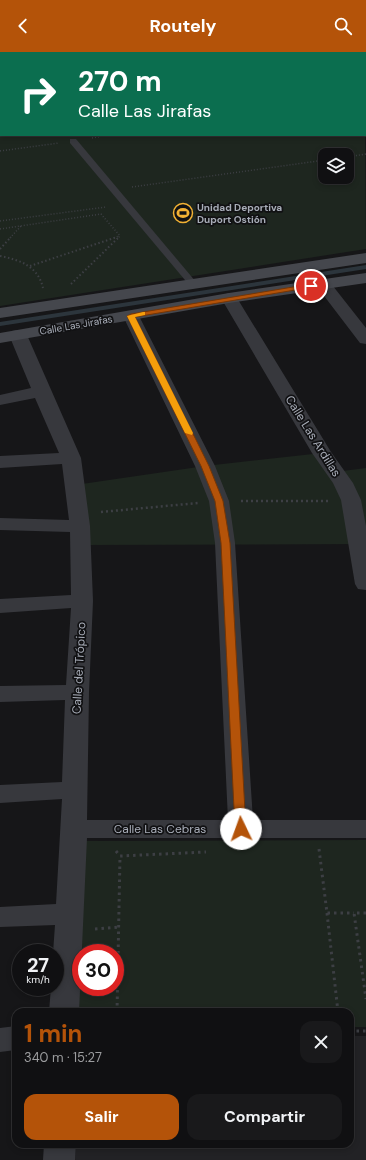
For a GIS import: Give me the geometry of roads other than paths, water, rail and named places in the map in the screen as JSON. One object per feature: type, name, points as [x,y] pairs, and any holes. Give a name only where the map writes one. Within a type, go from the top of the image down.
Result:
[{"type":"main road","name":"Calle Las Jirafas","points":[[0,313],[366,258]]},
{"type":"main road","name":"Calle Las Jirafas","points":[[9,337],[229,298],[366,278]]},
{"type":"street","points":[[323,284],[366,339]]},
{"type":"street","name":"Calle Las Ardillas","points":[[229,298],[348,495],[354,516],[366,584]]},
{"type":"street","points":[[131,316],[205,466],[219,501],[225,543],[241,829]]},
{"type":"street","name":"Calle del Trópico","points":[[9,337],[41,391],[71,458],[80,526],[82,602],[77,692],[74,829],[64,1008]]},
{"type":"street","points":[[0,400],[41,391]]},
{"type":"street","points":[[0,462],[71,458]]},
{"type":"street","points":[[0,524],[80,526]]},
{"type":"street","points":[[0,606],[82,602]]},
{"type":"street","points":[[0,694],[77,692]]},
{"type":"street","points":[[0,794],[75,790]]},
{"type":"street","name":"Calle Las Cebras","points":[[74,829],[366,829]]},
{"type":"street","points":[[0,917],[69,914]]},
{"type":"street","points":[[0,1040],[12,1038]]},
{"type":"street","points":[[59,1160],[60,1148]]},
{"type":"lane","points":[[73,141],[193,284]]},
{"type":"waterway","points":[[0,324],[366,267]]},
{"type":"place","name":"Unidad Deportiva Duport Ostión","points":[[183,213]]}]
